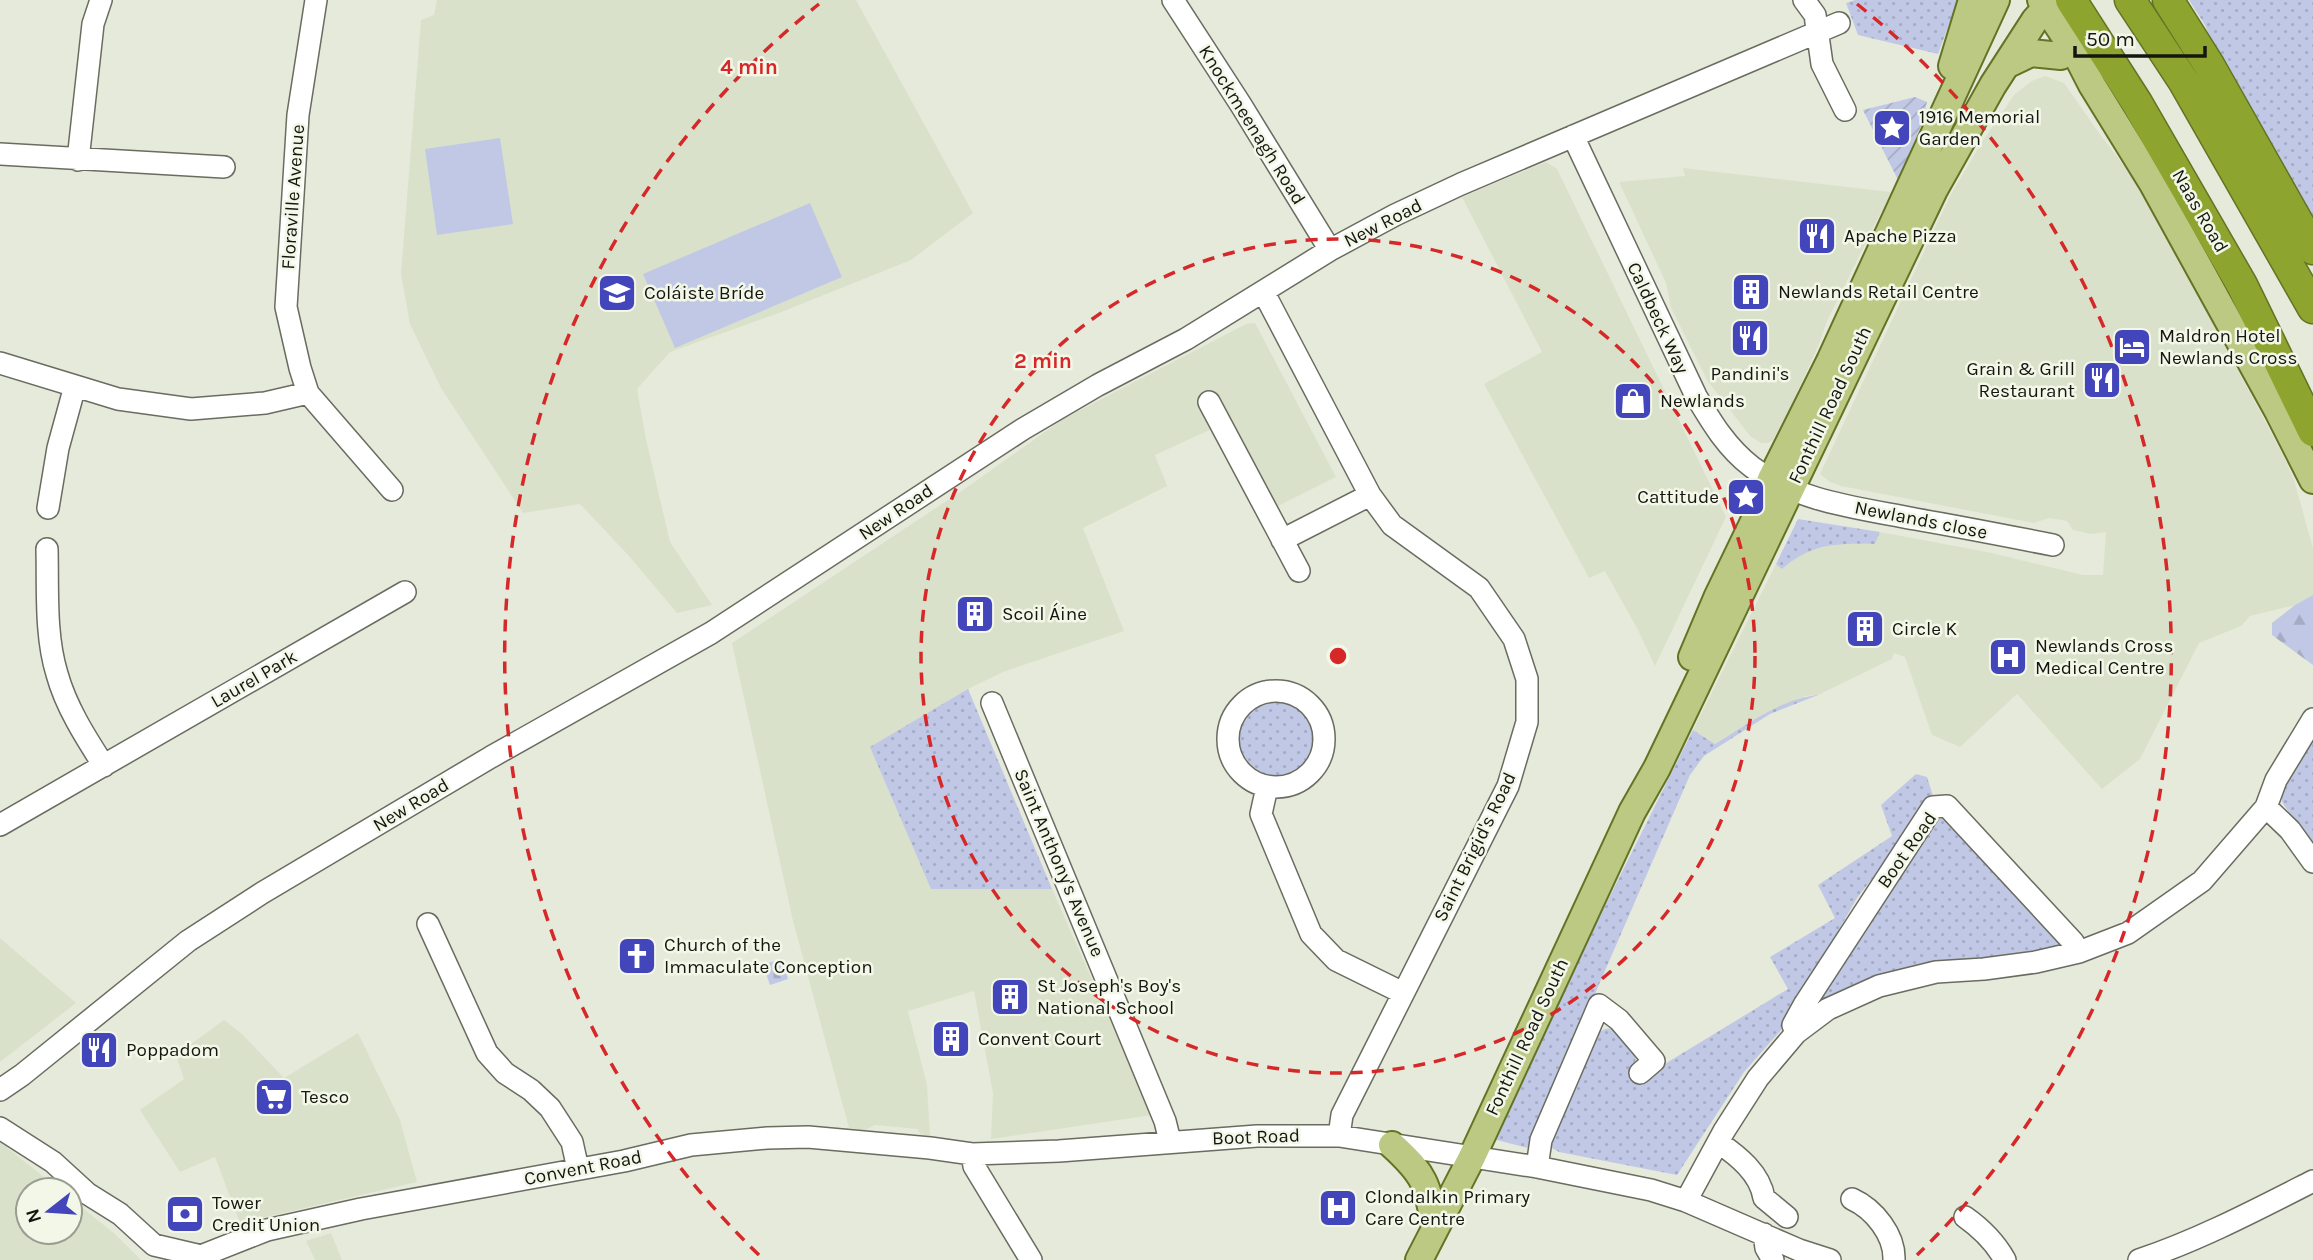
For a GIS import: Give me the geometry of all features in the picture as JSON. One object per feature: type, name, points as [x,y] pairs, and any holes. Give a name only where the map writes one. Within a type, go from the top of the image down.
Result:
[{"type":"highway","points":[[2168,0],[2209,65],[2313,249]]},
{"type":"highway","points":[[2131,3],[2184,82],[2313,308]]},
{"type":"highway","name":"Naas Road","points":[[2045,5],[2095,35],[2242,285],[2313,431]]},
{"type":"main road","points":[[1937,128],[1955,54],[1972,0]]},
{"type":"main road","name":"Fonthill Road South","points":[[1781,483],[1830,361],[1996,0]]},
{"type":"main road","points":[[2045,5],[2061,55],[2073,72],[2092,85]]},
{"type":"main road","points":[[2045,5],[2153,184],[2272,399],[2313,480]]},
{"type":"main road","name":"Fonthill Road South","points":[[1419,1260],[1472,1157],[1632,812],[1647,760],[1717,598],[1759,511],[1781,483],[1964,133],[2045,5]]},
{"type":"main road","points":[[2006,65],[2031,53],[2061,55]]},
{"type":"main road","points":[[1392,1145],[1414,1165],[1424,1180],[1435,1228]]},
{"type":"street","points":[[78,160],[93,24],[101,0]]},
{"type":"street","name":"Floraville Avenue","points":[[316,0],[298,114],[286,307],[308,393],[392,490]]},
{"type":"street","name":"Knockmeenagh Road","points":[[1173,0],[1330,250]]},
{"type":"street","points":[[1804,0],[1815,15],[1822,64],[1845,110]]},
{"type":"street","name":"New Road","points":[[0,1090],[188,941],[262,893],[504,749],[711,633],[1023,429],[1098,385],[1186,339],[1330,250],[1401,212],[1839,23]]},
{"type":"street","name":"Caldbeck Way","points":[[1573,136],[1674,353],[1709,419],[1729,446],[1753,468],[1781,483]]},
{"type":"street","points":[[0,154],[224,167]]},
{"type":"street","name":"Saint Brigid's Road","points":[[1264,293],[1370,495],[1392,525],[1479,588],[1514,639],[1527,679],[1527,722],[1508,786],[1342,1115],[1339,1136]]},
{"type":"street","points":[[0,363],[118,399],[191,409],[265,403],[308,393]]},
{"type":"street","points":[[48,508],[58,448],[75,386]]},
{"type":"street","points":[[1209,402],[1299,571]]},
{"type":"street","name":"Newlands close","points":[[1781,483],[1816,499],[2053,545]]},
{"type":"street","points":[[1282,540],[1370,495]]},
{"type":"street","points":[[47,550],[51,649],[57,675],[68,703],[104,766]]},
{"type":"street","name":"Laurel Park","points":[[0,825],[405,592]]},
{"type":"street","points":[[1274,690],[1289,692],[1303,698],[1314,708],[1325,736],[1324,751],[1308,776],[1296,784],[1283,788],[1267,787],[1252,782],[1240,772],[1228,743],[1229,728],[1235,713],[1252,698],[1274,690]]},
{"type":"street","name":"Saint Anthony's Avenue","points":[[992,703],[1165,1121],[1170,1141]]},
{"type":"street","name":"Boot Road","points":[[1686,1201],[1718,1142],[1758,1078],[1796,1033],[1828,1009],[1879,986],[1936,972],[2036,962],[2079,952],[2127,933],[2203,881],[2266,807],[2276,780],[2313,719]]},
{"type":"street","points":[[1267,787],[1261,814],[1311,934],[1336,960],[1403,993]]},
{"type":"street","name":"Boot Road","points":[[1796,1033],[1793,1025],[1804,1005],[1933,807],[1947,806],[2073,942],[2079,952]]},
{"type":"street","points":[[2266,807],[2290,830],[2313,862]]},
{"type":"street","points":[[428,924],[488,1054],[505,1073],[531,1090],[550,1108],[572,1142],[578,1170]]},
{"type":"street","points":[[1537,1167],[1541,1140],[1598,1005],[1619,1020],[1654,1061],[1640,1073]]},
{"type":"street","name":"New Road","points":[[0,1105],[22,1075]]},
{"type":"street","points":[[0,1128],[53,1162],[88,1194],[120,1214],[158,1253],[199,1258]]},
{"type":"street","name":"Boot Road","points":[[972,1154],[1059,1151],[1273,1135],[1339,1136],[1610,1180],[1686,1201],[1799,1250],[1830,1260]]},
{"type":"street","name":"Convent Road","points":[[199,1258],[238,1251],[267,1230],[360,1209],[624,1161],[691,1145],[808,1137],[972,1154]]},
{"type":"street","points":[[1718,1142],[1736,1155],[1762,1185],[1764,1198],[1787,1217]]},
{"type":"street","points":[[972,1154],[974,1166],[1031,1260]]},
{"type":"street","points":[[2139,1260],[2200,1236],[2313,1181]]},
{"type":"street","points":[[1852,1199],[1867,1205],[1886,1231],[1894,1250],[1894,1260]]},
{"type":"street","points":[[1965,1217],[1981,1228],[2005,1260]]},
{"type":"street","points":[[1764,1234],[1766,1248],[1773,1260]]},
{"type":"shaded area","name":"Coláiste Bríde","points":[[437,0],[856,0],[973,213],[911,260],[784,311],[670,352],[637,389],[670,542],[712,605],[677,613],[580,504],[523,513],[441,388],[410,324],[401,274],[421,20],[434,15]]},
{"type":"shaded area","points":[[2045,76],[2064,83],[2141,188],[2283,455],[2294,480],[2313,548],[2313,595],[2295,605],[2250,616],[2241,626],[2199,643],[2140,759],[2102,789],[2017,694],[1960,747],[1932,735],[1905,657],[1894,653],[1892,659],[1818,695],[1805,696],[1770,711],[1715,744],[1693,730],[1776,564],[1782,568],[1804,552],[1842,543],[1875,544],[1880,532],[1987,552],[2083,575],[2103,575],[2106,532],[2090,534],[2073,530],[2067,521],[2049,518],[2034,523],[1841,486],[1820,474],[1950,196],[2014,95],[2032,81]]},
{"type":"shaded area","points":[[1546,162],[1557,169],[1726,517],[1655,666],[1605,571],[1589,578],[1484,384],[1542,352],[1462,197]]},
{"type":"shaded area","points":[[1683,168],[1891,192],[1827,321],[1789,410],[1773,440],[1768,443],[1761,443],[1750,436],[1707,380],[1671,308],[1666,283],[1619,182],[1685,176]]},
{"type":"shaded area","points":[[1255,323],[1336,477],[1274,508],[1214,428],[1155,455],[1167,486],[1083,528],[1124,631],[1003,672],[968,689],[931,888],[1052,889],[1152,1115],[991,1139],[993,1093],[974,991],[908,1011],[927,1085],[930,1136],[920,1134],[918,1129],[875,1125],[865,1130],[849,1128],[793,921],[732,643],[966,488],[1063,419],[1246,324]]},
{"type":"shaded area","points":[[0,938],[76,1003],[0,1062]]},
{"type":"shaded area","points":[[224,1020],[242,1034],[284,1078],[358,1033],[400,1120],[417,1182],[240,1223],[215,1157],[180,1172],[140,1110],[184,1079],[176,1055]]},
{"type":"shaded area","points":[[0,1142],[42,1176],[14,1176],[14,1246],[84,1246],[84,1209],[115,1234],[141,1260],[0,1260]]},
{"type":"shaded area","points":[[331,1233],[342,1260],[315,1260],[306,1241]]},
{"type":"green space","points":[[1855,0],[1958,0],[1938,54],[1858,35],[1846,3]]},
{"type":"green space","points":[[2189,0],[2313,0],[2313,220],[2215,51],[2205,25]]},
{"type":"green space","points":[[1915,97],[1927,102],[1921,126],[1898,180],[1863,110]]},
{"type":"green space","points":[[500,138],[513,224],[437,235],[425,149]]},
{"type":"green space","points":[[810,203],[842,277],[675,348],[643,274]]},
{"type":"green space","points":[[1798,519],[1880,532],[1875,544],[1826,546],[1804,554],[1782,569],[1776,564]]},
{"type":"green space","points":[[2313,595],[2313,665],[2272,635],[2272,623]]},
{"type":"green space","points":[[968,689],[1052,889],[931,889],[870,747]]},
{"type":"green space","points":[[1818,695],[1770,714],[1704,756],[1690,775],[1528,1148],[1489,1138],[1693,730],[1715,744],[1777,707]]},
{"type":"green space","points":[[1276,702],[1290,705],[1303,713],[1311,726],[1314,740],[1311,754],[1303,767],[1290,775],[1276,778],[1262,775],[1249,767],[1241,754],[1238,740],[1241,726],[1249,713],[1262,705]]},
{"type":"green space","points":[[2307,738],[2313,740],[2313,848],[2282,802],[2282,785]]},
{"type":"green space","points":[[1916,774],[1927,777],[1934,799],[1857,898],[1781,1030],[1744,1072],[1677,1175],[1559,1152],[1552,1148],[1550,1142],[1594,1038],[1602,1031],[1618,1029],[1636,1059],[1633,1067],[1646,1078],[1788,989],[1770,957],[1835,918],[1818,885],[1892,836],[1881,805]]},
{"type":"green space","points":[[1944,818],[2070,950],[1808,1012],[1930,821]]},
{"type":"green space","points":[[782,958],[788,979],[770,985],[763,965]]},
{"type":"place","name":"1916 Memorial Garden","points":[[1892,128]]},
{"type":"place","name":"Apache Pizza","points":[[1817,236]]},
{"type":"place","name":"Newlands Retail Centre","points":[[1751,292]]},
{"type":"place","name":"Coláiste Bríde","points":[[617,293]]},
{"type":"place","name":"Pandini's","points":[[1750,338]]},
{"type":"place","name":"Maldron Hotel Newlands Cross","points":[[2132,347]]},
{"type":"place","name":"Grain & Grill Restaurant","points":[[2102,380]]},
{"type":"place","name":"Newlands","points":[[1633,401]]},
{"type":"place","name":"Cattitude","points":[[1746,497]]},
{"type":"place","name":"Scoil Áine","points":[[975,614]]},
{"type":"place","name":"Circle K","points":[[1865,629]]},
{"type":"place","name":"Newlands Cross Medical Centre","points":[[2008,657]]},
{"type":"place","name":"Church of the Immaculate Conception","points":[[637,956]]},
{"type":"place","name":"St Joseph's Boy's National School","points":[[1010,997]]},
{"type":"place","name":"Convent Court","points":[[951,1039]]},
{"type":"place","name":"Poppadom","points":[[99,1050]]},
{"type":"place","name":"Tesco","points":[[274,1097]]},
{"type":"place","name":"Clondalkin Primary Care Centre","points":[[1338,1208]]},
{"type":"place","name":"Tower Credit Union","points":[[185,1214]]}]
